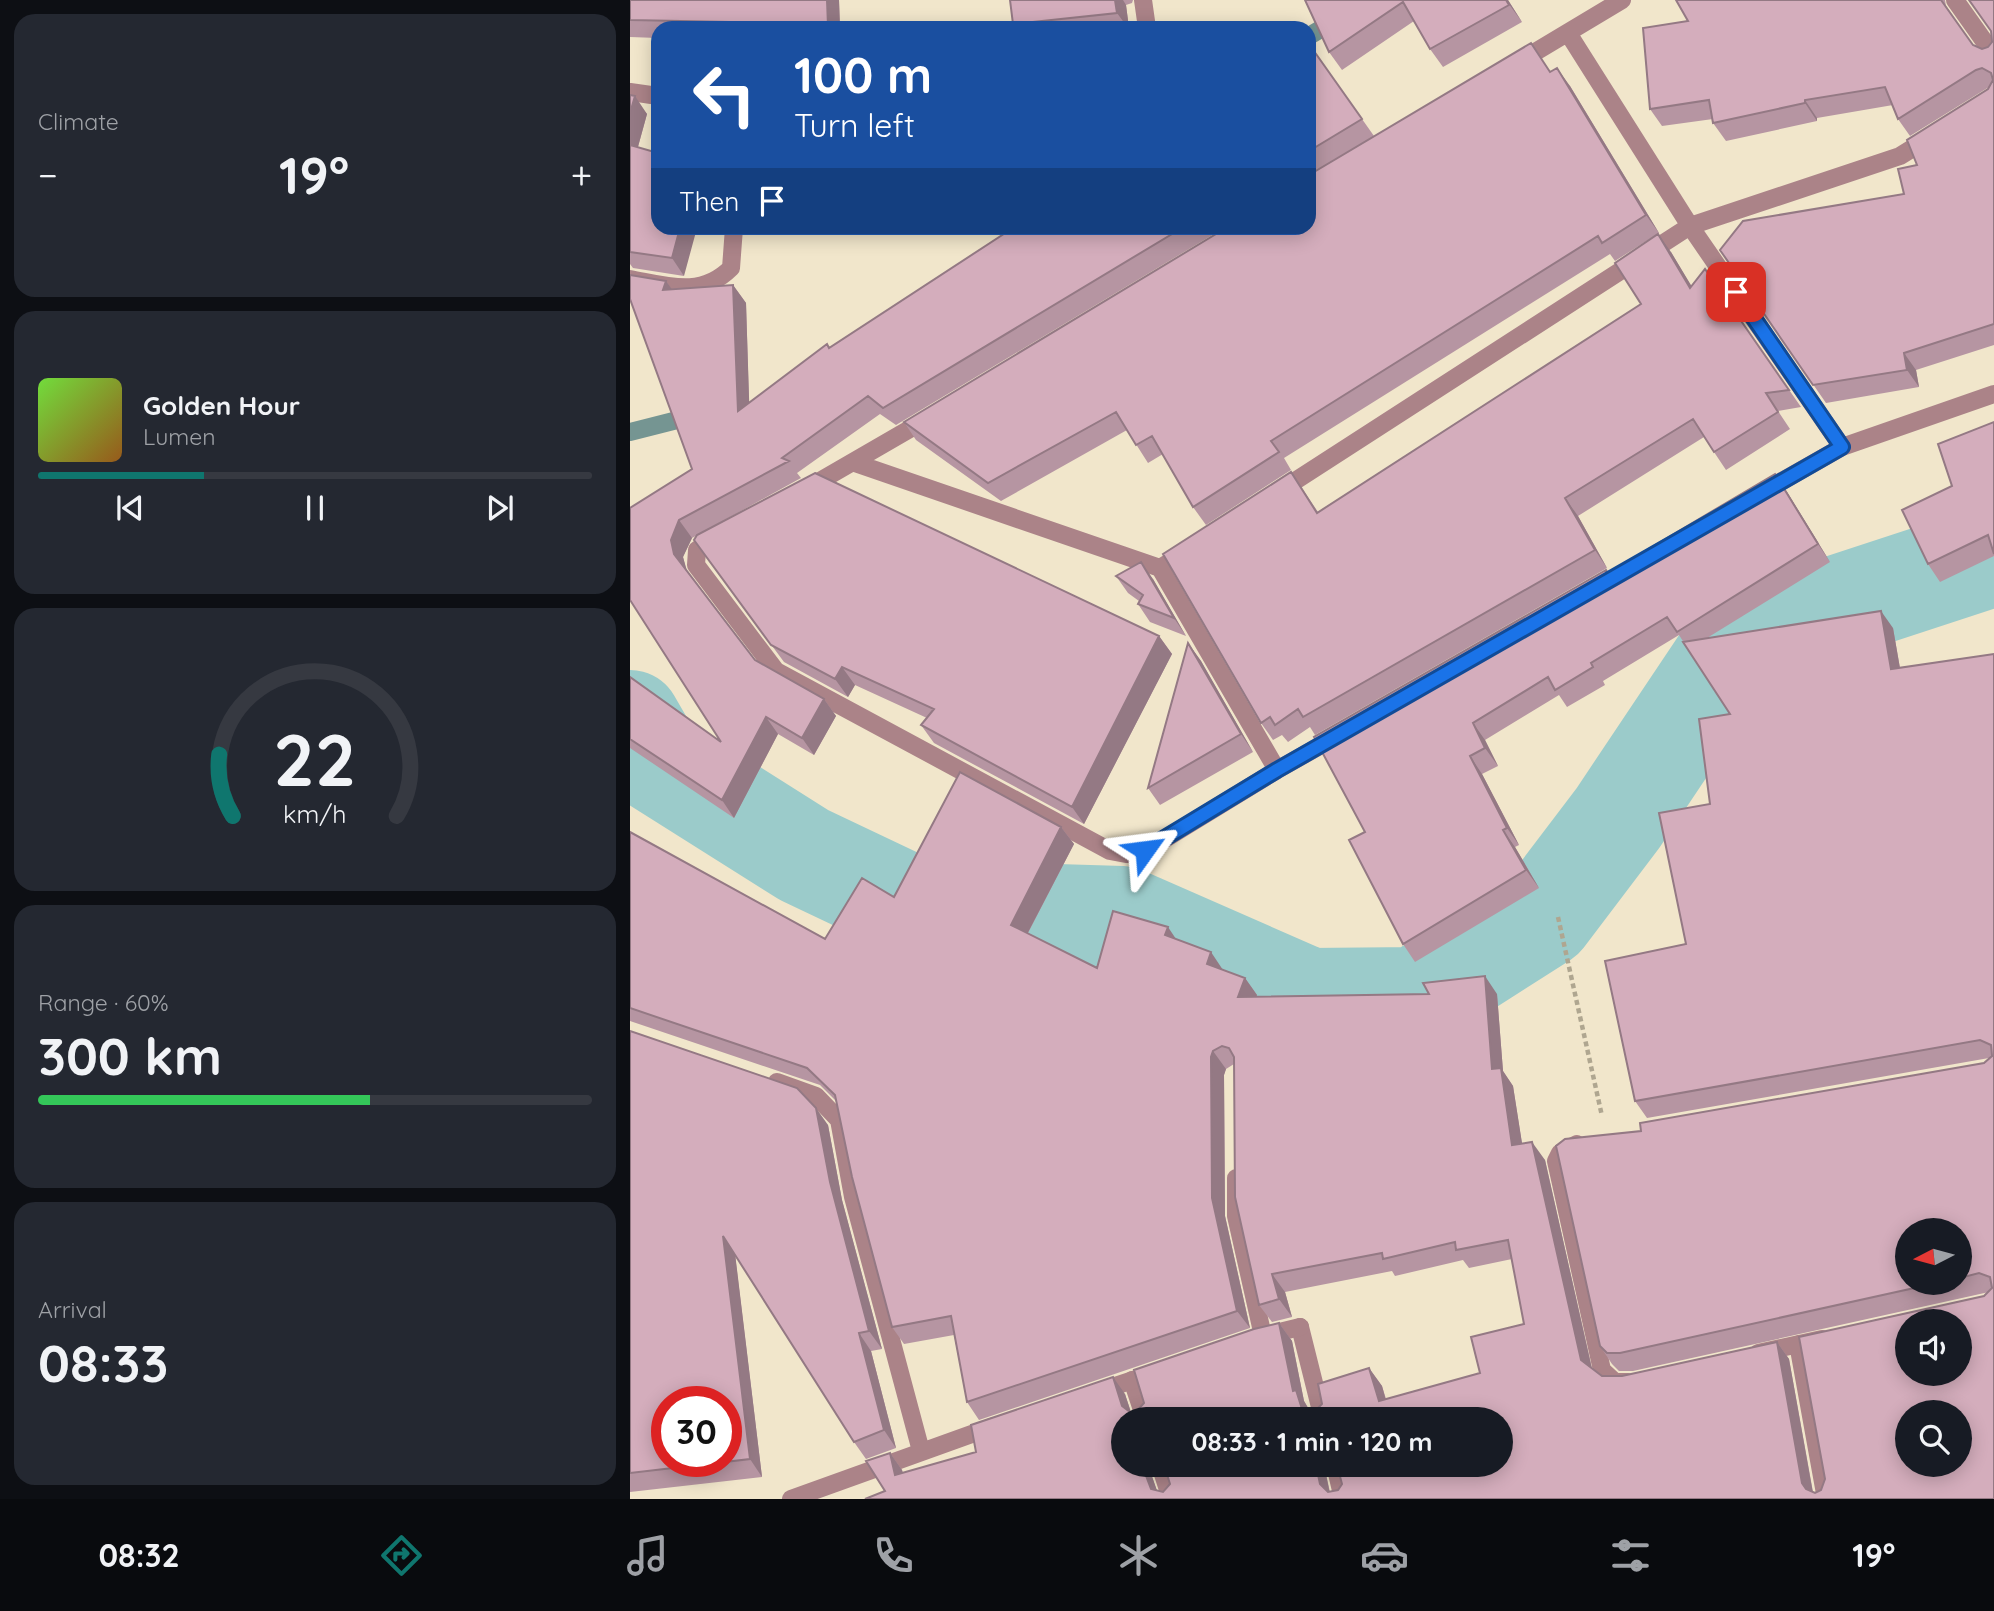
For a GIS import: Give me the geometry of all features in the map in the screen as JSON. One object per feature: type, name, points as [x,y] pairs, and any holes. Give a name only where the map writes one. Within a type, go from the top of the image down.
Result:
[{"type":"street","points":[[1143,0],[1146,21]]},
{"type":"street","points":[[1497,75],[1622,0]]},
{"type":"street","points":[[1955,0],[1994,55]]},
{"type":"street","points":[[1568,33],[1690,226],[1842,447]]},
{"type":"street","points":[[630,92],[651,95]]},
{"type":"street","points":[[1264,501],[1690,226],[1900,156],[1947,126]]},
{"type":"street","points":[[630,279],[697,288],[716,282],[731,268],[733,235]]},
{"type":"street","points":[[1746,502],[1842,447],[1994,394]]},
{"type":"street","points":[[784,500],[855,463],[938,413]]},
{"type":"street","points":[[855,463],[1160,568],[1277,770]]},
{"type":"street","points":[[736,525],[701,544],[694,556],[696,565],[776,671],[1110,851],[1126,854],[1145,850],[1349,729]]},
{"type":"street","points":[[1160,568],[1206,538]]},
{"type":"street","points":[[766,1078],[816,1096],[839,1120],[853,1197],[921,1451]]},
{"type":"street","points":[[1607,1137],[1569,1146],[1560,1153],[1556,1161],[1602,1370],[1615,1381],[1647,1379]]},
{"type":"street","points":[[1236,1165],[1236,1216],[1256,1338],[1300,1327],[1320,1407]]},
{"type":"street","points":[[1742,1357],[1846,1334]]},
{"type":"street","points":[[1798,1344],[1826,1499]]},
{"type":"street","points":[[1079,1398],[1171,1367]]},
{"type":"street","points":[[1132,1380],[1141,1407]]},
{"type":"street","points":[[791,1499],[1013,1420]]},
{"type":"street","points":[[1164,1477],[1171,1499]]},
{"type":"street","points":[[1338,1477],[1343,1499]]},
{"type":"path","points":[[1558,917],[1607,1137]]},
{"type":"building","points":[[630,0],[827,0],[828,21],[630,20]]},
{"type":"building","points":[[1010,0],[1115,0],[1117,13],[1041,21],[1013,21]]},
{"type":"building","points":[[1305,0],[1506,0],[1509,5],[1430,49],[1403,2],[1329,52]]},
{"type":"building","points":[[1676,0],[1941,0],[1973,45],[1982,49],[1992,42],[1991,31],[1969,0],[1994,0],[1994,324],[1904,353],[1907,370],[1813,385],[1720,250],[1743,221],[1904,194],[1898,169],[1917,165],[1907,140],[1988,89],[1993,80],[1991,73],[1982,68],[1976,70],[1898,119],[1885,87],[1805,100],[1805,103],[1713,123],[1709,100],[1650,109],[1643,28],[1688,21]]},
{"type":"building","points":[[1531,43],[1550,72],[1557,68],[1646,215],[1602,243],[1598,236],[1271,441],[1279,452],[1193,507],[1152,436],[1136,445],[1116,412],[988,483],[904,422],[1214,235],[1316,235],[1316,171]]},
{"type":"building","points":[[1316,54],[1362,119],[1316,147]]},
{"type":"building","points":[[630,95],[635,96],[630,113]]},
{"type":"building","points":[[630,145],[651,151],[651,235],[678,235],[672,258],[630,252]]},
{"type":"building","points":[[1658,234],[1690,288],[1705,269],[1789,390],[1766,393],[1778,412],[1714,452],[1693,419],[1565,498],[1595,550],[1303,717],[1298,709],[1275,725],[1270,717],[1261,723],[1163,554],[1291,472],[1317,513],[1641,304],[1615,263]]},
{"type":"building","points":[[1002,235],[1170,235],[883,408],[868,396],[782,458],[789,461],[679,520],[671,540],[674,554],[755,660],[824,699],[802,738],[766,717],[722,800],[630,739],[630,677],[721,742],[630,600],[630,508],[692,469],[630,299],[630,275],[666,281],[663,290],[733,285],[738,411],[827,344],[829,348]]},
{"type":"building","points":[[1994,422],[1994,554],[1988,535],[1928,564],[1902,510],[1952,486],[1938,444]]},
{"type":"building","points":[[815,473],[1159,636],[1072,807],[921,725],[934,709],[842,667],[835,679],[771,645],[694,540],[697,535]]},
{"type":"building","points":[[1775,474],[1818,544],[1677,632],[1667,617],[1591,663],[1593,667],[1555,690],[1548,677],[1473,723],[1485,748],[1470,756],[1507,828],[1503,830],[1526,870],[1403,944],[1349,840],[1365,832],[1314,737],[1606,570],[1608,573]]},
{"type":"building","points":[[1141,562],[1174,618],[1138,604],[1143,595],[1116,576]]},
{"type":"building","points":[[1881,611],[1891,669],[1994,654],[1994,1499],[865,1499],[885,1491],[866,1461],[890,1453],[895,1475],[976,1452],[971,1425],[1113,1377],[1123,1407],[1111,1407],[1111,1477],[1146,1477],[1151,1489],[1163,1492],[1170,1484],[1168,1477],[1319,1477],[1320,1484],[1328,1492],[1338,1490],[1342,1484],[1340,1477],[1513,1477],[1513,1407],[1319,1407],[1322,1404],[1318,1384],[1369,1368],[1379,1401],[1480,1373],[1471,1337],[1524,1324],[1508,1240],[1456,1250],[1455,1242],[1383,1259],[1382,1253],[1272,1274],[1279,1299],[1259,1305],[1235,1197],[1234,1057],[1229,1048],[1222,1046],[1213,1051],[1211,1057],[1212,1198],[1237,1311],[967,1402],[951,1316],[892,1327],[852,1177],[835,1095],[807,1068],[630,1008],[630,832],[825,939],[862,878],[894,897],[960,772],[1061,827],[1011,925],[1097,968],[1113,911],[1168,927],[1165,935],[1211,952],[1207,964],[1245,978],[1238,997],[1429,994],[1423,983],[1485,976],[1492,1069],[1501,1068],[1512,1145],[1532,1142],[1581,1360],[1602,1376],[1622,1376],[1777,1342],[1802,1483],[1806,1489],[1815,1493],[1821,1490],[1825,1479],[1799,1337],[1895,1316],[1895,1386],[1972,1386],[1972,1309],[1925,1309],[1984,1296],[1992,1288],[1990,1277],[1979,1273],[1972,1275],[1972,1218],[1895,1218],[1895,1292],[1620,1353],[1607,1353],[1600,1346],[1556,1146],[1565,1139],[1641,1131],[1640,1123],[1984,1063],[1992,1056],[1991,1045],[1980,1040],[1635,1101],[1605,961],[1686,944],[1659,813],[1710,804],[1699,719],[1730,714],[1683,642]]},
{"type":"building","points":[[1188,643],[1241,734],[1148,788]]},
{"type":"building","points":[[630,1031],[797,1088],[816,1108],[830,1182],[869,1331],[859,1333],[884,1430],[854,1442],[723,1236],[741,1386],[651,1386],[651,1471],[630,1473]]},
{"type":"building","points":[[1279,1323],[1293,1391],[1296,1390],[1301,1407],[1140,1407],[1144,1403],[1134,1370]]},
{"type":"building","points":[[742,1393],[750,1459],[742,1460]]},
{"type":"waterway","points":[[1316,32],[1370,0]]},
{"type":"waterway","points":[[630,432],[697,415]]},
{"type":"waterway","points":[[630,721],[652,759],[804,855],[922,911],[1122,917],[1309,999],[1416,998],[1543,917],[1618,818],[1721,664],[1805,617],[1994,555]]},
{"type":"route","points":[[1145,850],[1277,770],[1842,447],[1736,292]]}]
